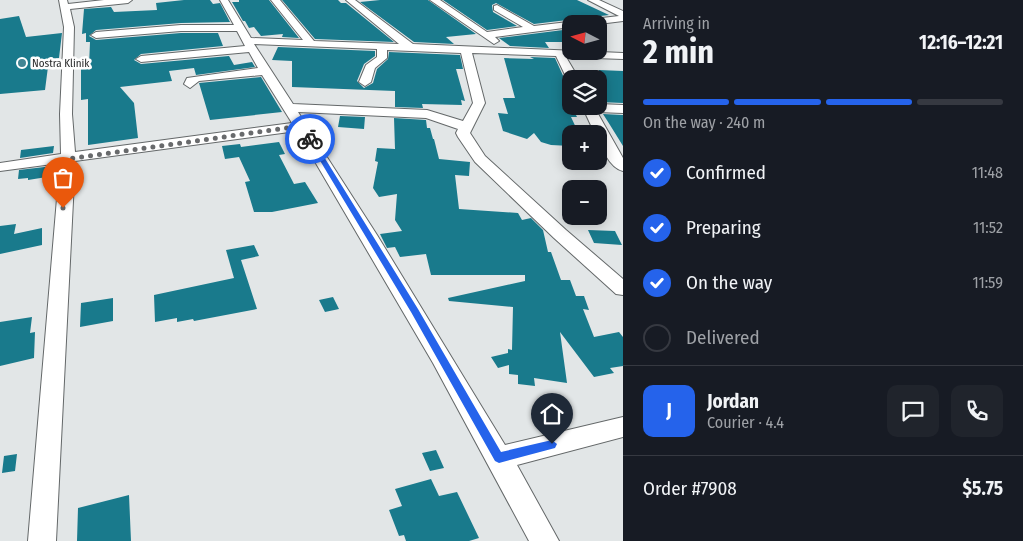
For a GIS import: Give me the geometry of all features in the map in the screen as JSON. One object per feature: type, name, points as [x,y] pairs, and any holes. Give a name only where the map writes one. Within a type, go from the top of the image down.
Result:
[{"type":"street","points":[[42,541],[45,468],[68,159],[66,114],[69,27],[64,4],[128,0]]},
{"type":"street","points":[[224,0],[415,312],[499,458],[544,541]]},
{"type":"street","points":[[275,0],[311,44]]},
{"type":"street","points":[[350,0],[411,48]]},
{"type":"street","points":[[434,0],[506,52]]},
{"type":"street","points":[[595,1],[623,4]]},
{"type":"street","points":[[595,1],[623,14]]},
{"type":"street","points":[[497,8],[532,29]]},
{"type":"street","points":[[608,20],[623,18]]},
{"type":"street","points":[[485,35],[562,26]]},
{"type":"street","points":[[96,35],[172,28],[247,40],[620,56]]},
{"type":"street","points":[[141,59],[247,40]]},
{"type":"street","points":[[365,82],[370,67],[382,58],[382,47]]},
{"type":"street","points":[[608,49],[620,56]]},
{"type":"street","points":[[466,50],[479,103],[463,133],[464,137],[480,159],[560,234],[623,289]]},
{"type":"street","points":[[559,53],[569,70]]},
{"type":"street","points":[[190,84],[191,80],[200,78],[267,71]]},
{"type":"street","points":[[290,108],[427,114],[466,128]]},
{"type":"street","points":[[607,108],[623,109]]},
{"type":"street","points":[[0,167],[301,126]]},
{"type":"street","points":[[607,138],[623,139]]},
{"type":"street","points":[[607,144],[623,167]]},
{"type":"street","points":[[499,458],[623,427]]},
{"type":"building","points":[[210,0],[213,4],[220,3],[230,22],[181,23],[96,30],[89,36],[96,40],[181,33],[218,33],[223,46],[141,54],[134,60],[141,64],[229,56],[234,65],[252,62],[255,67],[196,75],[194,68],[169,71],[172,81],[120,87],[134,103],[138,138],[88,145],[88,99],[81,100],[81,67],[89,66],[90,42],[86,42],[86,33],[82,34],[84,9],[111,7],[114,12],[157,10],[156,3]]},
{"type":"building","points":[[239,0],[269,0],[299,38],[282,37],[283,34],[261,36],[254,27],[249,28],[245,21],[243,21],[232,2],[239,2]]},
{"type":"building","points":[[282,0],[338,0],[341,3],[346,3],[394,42],[315,39]]},
{"type":"building","points":[[428,0],[476,34],[446,37],[454,44],[414,42],[360,2]]},
{"type":"building","points":[[443,0],[577,0],[609,15],[562,15],[562,21],[534,24],[496,3],[492,5],[493,12],[517,26],[487,30]]},
{"type":"building","points":[[19,16],[26,37],[62,33],[59,58],[49,59],[45,90],[0,94],[0,19]]},
{"type":"building","points":[[562,30],[562,42],[545,42],[549,48],[510,46],[499,38]]},
{"type":"building","points":[[278,47],[375,51],[375,56],[364,64],[357,81],[364,88],[373,83],[377,69],[388,59],[389,52],[460,55],[463,69],[456,69],[465,101],[461,100],[462,105],[422,104],[423,108],[395,107],[395,91],[292,87],[292,61],[272,60]]},
{"type":"building","points":[[530,57],[555,58],[562,73],[562,115],[576,115],[577,117],[571,117],[575,125],[562,125],[562,146],[541,142],[534,133],[527,139],[503,131],[498,113],[508,114],[503,98],[515,98],[504,58],[534,59]]},
{"type":"building","points":[[607,70],[623,71],[623,103],[607,102]]},
{"type":"building","points":[[261,77],[282,112],[210,120],[199,83]]},
{"type":"building","points":[[604,115],[623,115],[623,146]]},
{"type":"building","points":[[340,116],[365,117],[364,129],[338,127]]},
{"type":"building","points":[[394,118],[426,120],[427,128],[430,128],[434,139],[439,159],[470,162],[469,176],[455,175],[459,209],[518,213],[522,220],[531,218],[543,230],[548,252],[551,252],[561,280],[570,280],[576,296],[584,296],[589,310],[583,309],[594,337],[619,332],[623,337],[623,366],[610,368],[614,373],[594,377],[560,332],[567,383],[534,378],[535,386],[518,384],[518,375],[509,374],[509,365],[498,368],[491,357],[508,353],[508,349],[512,350],[513,307],[449,301],[448,298],[525,281],[525,275],[431,275],[426,254],[400,257],[395,247],[387,248],[380,234],[402,231],[395,220],[397,194],[379,197],[373,188],[378,162],[375,161],[377,148],[395,149]]},
{"type":"building","points":[[279,142],[285,154],[279,155],[294,184],[305,182],[318,203],[272,212],[254,212],[245,182],[250,181],[239,157],[225,159],[222,146],[240,144],[241,147]]},
{"type":"building","points":[[54,146],[53,153],[20,158],[21,150]]},
{"type":"building","points":[[53,166],[53,176],[28,180],[28,178],[18,179],[19,170]]},
{"type":"building","points":[[16,224],[14,234],[42,228],[42,245],[0,254],[0,226]]},
{"type":"building","points":[[588,230],[615,231],[622,245],[594,243]]},
{"type":"building","points":[[254,245],[259,256],[241,260],[257,309],[194,321],[193,319],[177,322],[177,318],[155,322],[154,295],[234,278],[226,250]]},
{"type":"building","points":[[333,297],[339,309],[325,312],[319,300]]},
{"type":"building","points":[[113,298],[113,321],[80,327],[81,303]]},
{"type":"building","points":[[32,317],[30,333],[35,332],[34,358],[0,366],[0,322]]},
{"type":"building","points":[[436,450],[444,468],[430,471],[422,453]]},
{"type":"building","points":[[17,454],[15,471],[2,473],[4,456]]},
{"type":"building","points":[[431,479],[439,496],[457,492],[479,538],[469,541],[406,541],[404,535],[399,536],[389,510],[402,506],[395,489]]},
{"type":"building","points":[[129,495],[131,541],[77,541],[78,508]]},
{"type":"way so far","points":[[63,208],[68,159],[301,126],[310,139]]},
{"type":"place","name":"Nostra Klinik","points":[[22,63]]},
{"type":"route","points":[[310,139],[415,312],[499,458],[552,444]]}]
